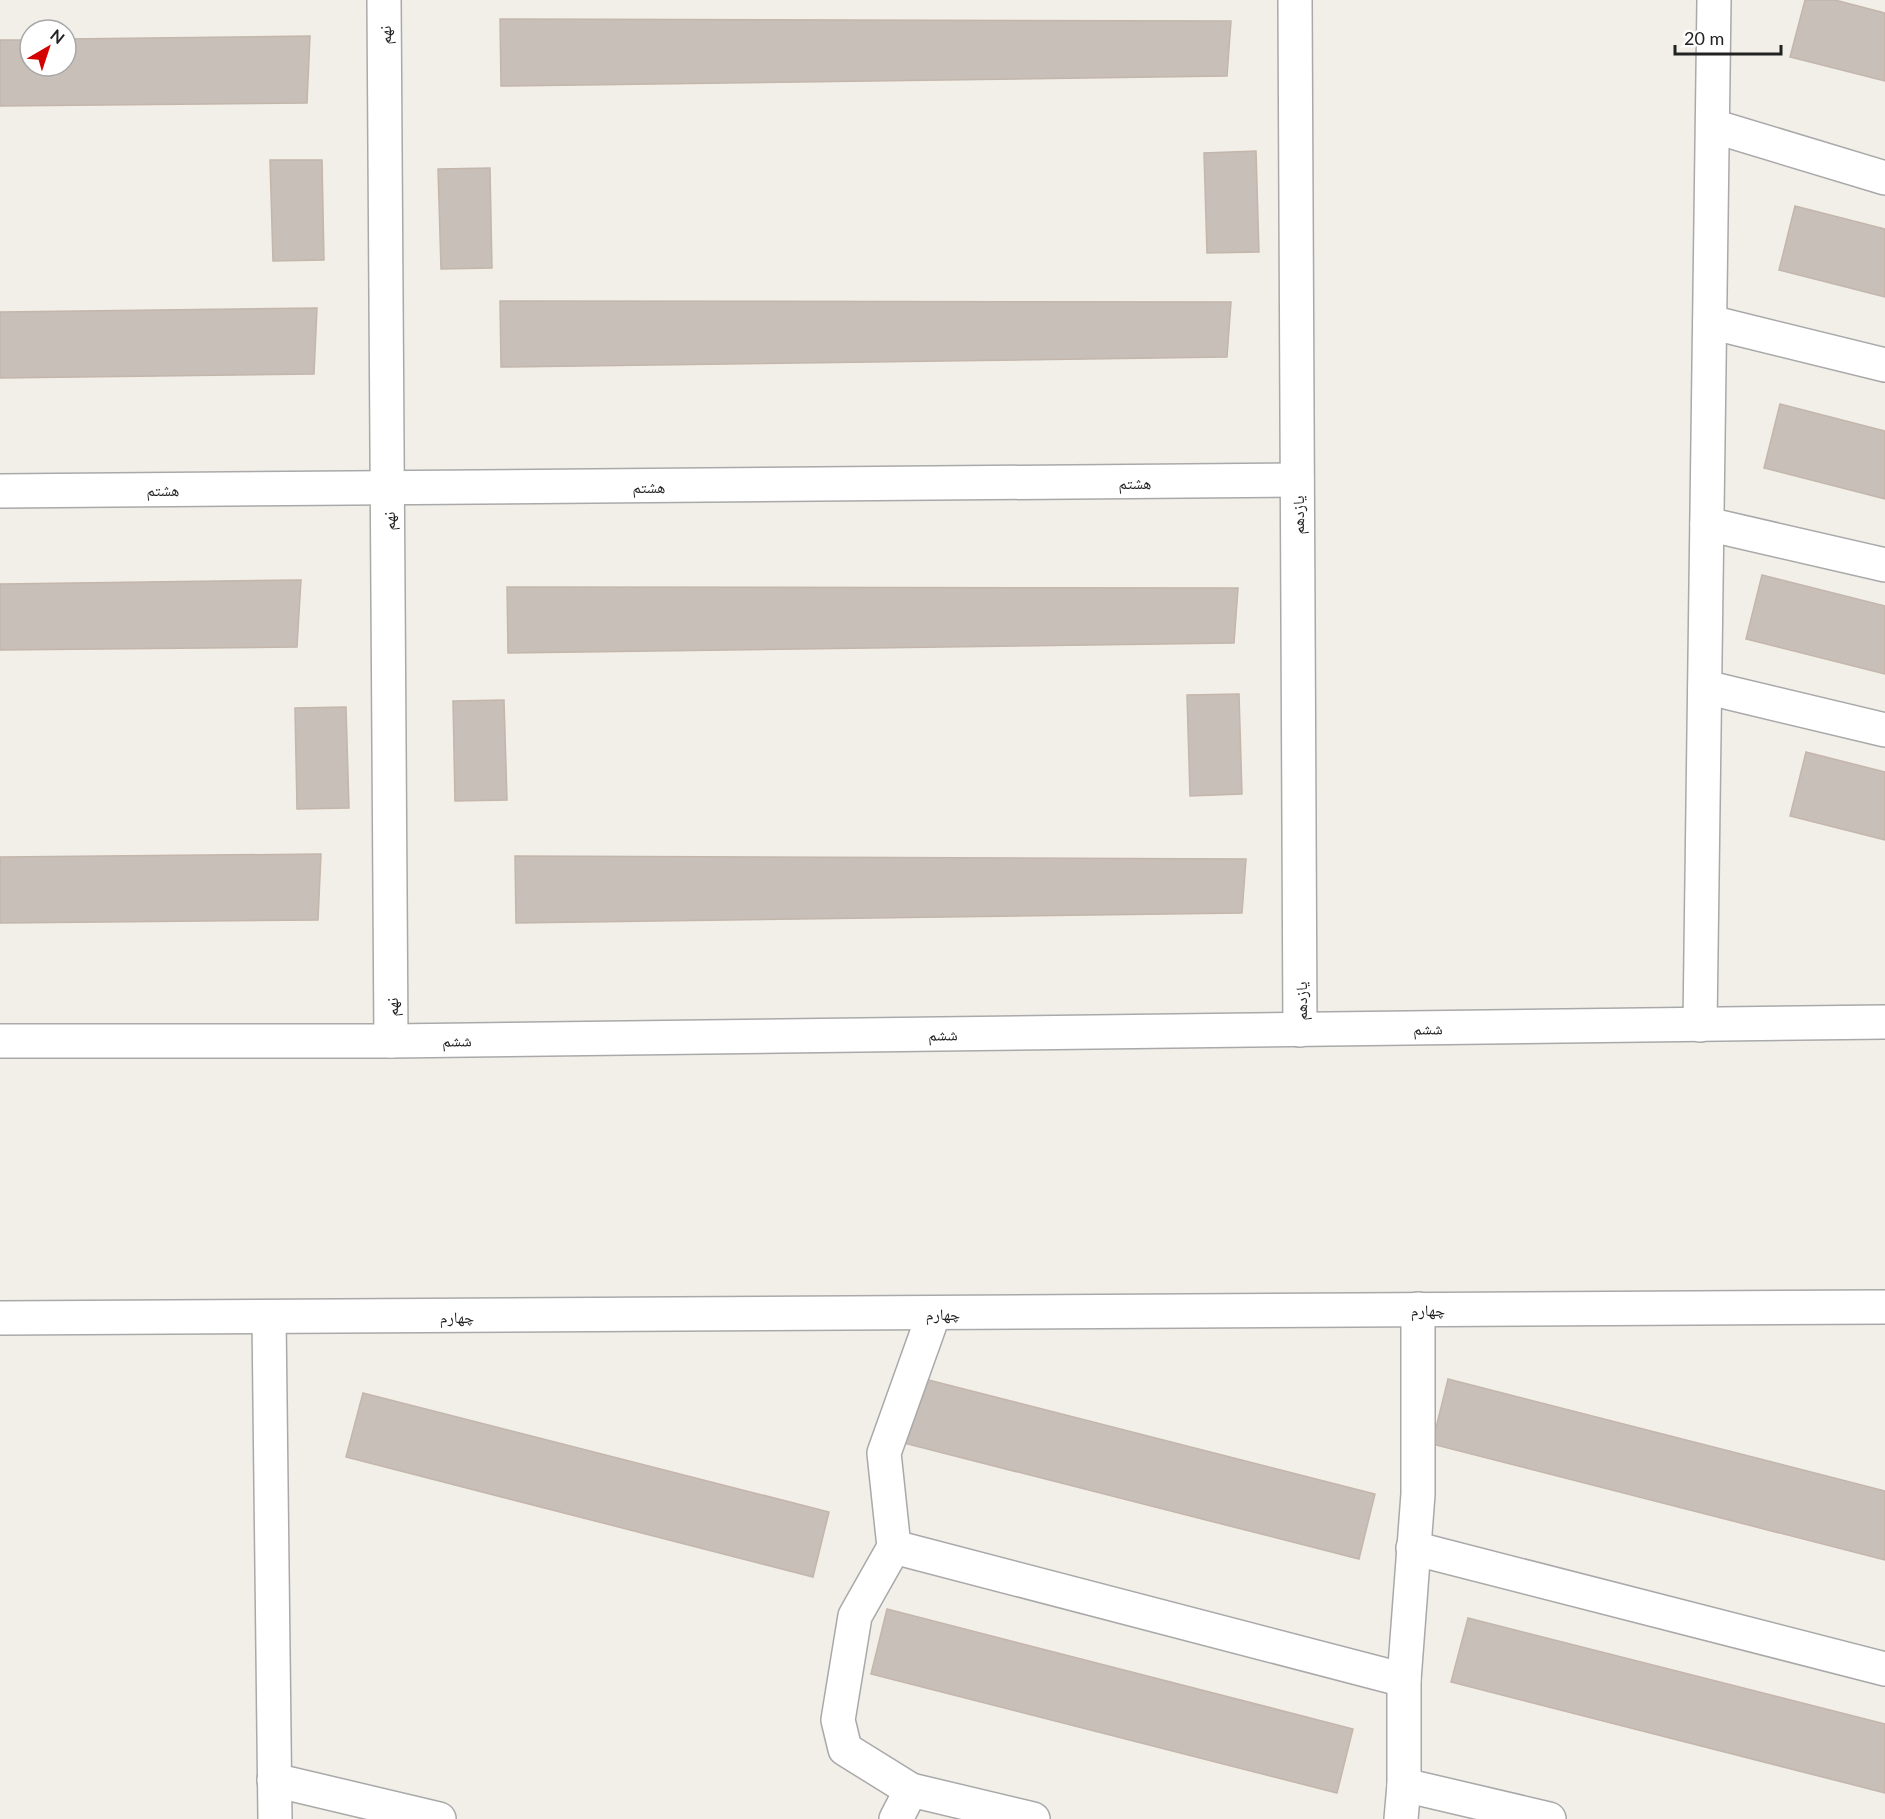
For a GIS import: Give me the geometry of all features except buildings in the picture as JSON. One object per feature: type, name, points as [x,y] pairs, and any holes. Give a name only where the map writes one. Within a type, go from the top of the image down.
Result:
[{"type":"street","name":"نهم","points":[[384,0],[391,1041]]},
{"type":"street","name":"یازدهم","points":[[1294,0],[1300,1030]]},
{"type":"street","points":[[1700,1025],[1714,0]]},
{"type":"street","points":[[1713,126],[1885,178]]},
{"type":"street","points":[[1710,322],[1885,365]]},
{"type":"street","name":"هشتم","points":[[0,491],[1297,480]]},
{"type":"street","points":[[1707,524],[1885,565]]},
{"type":"street","points":[[1705,687],[1885,730]]},
{"type":"street","name":"ششم","points":[[0,1041],[391,1041],[1885,1022]]},
{"type":"street","name":"چهارم","points":[[0,1318],[1885,1307]]},
{"type":"street","points":[[1401,1819],[1404,1785],[1404,1680],[1418,1494],[1418,1310]]},
{"type":"street","points":[[934,1313],[884,1453],[894,1547],[855,1616],[838,1720],[845,1749],[911,1790],[1033,1819]]},
{"type":"street","points":[[269,1317],[275,1819]]},
{"type":"street","points":[[894,1547],[1404,1680]]},
{"type":"street","points":[[1413,1548],[1885,1669]]},
{"type":"street","points":[[274,1780],[439,1819]]},
{"type":"street","points":[[1404,1785],[1549,1819]]},
{"type":"street","points":[[896,1819],[911,1790]]}]
